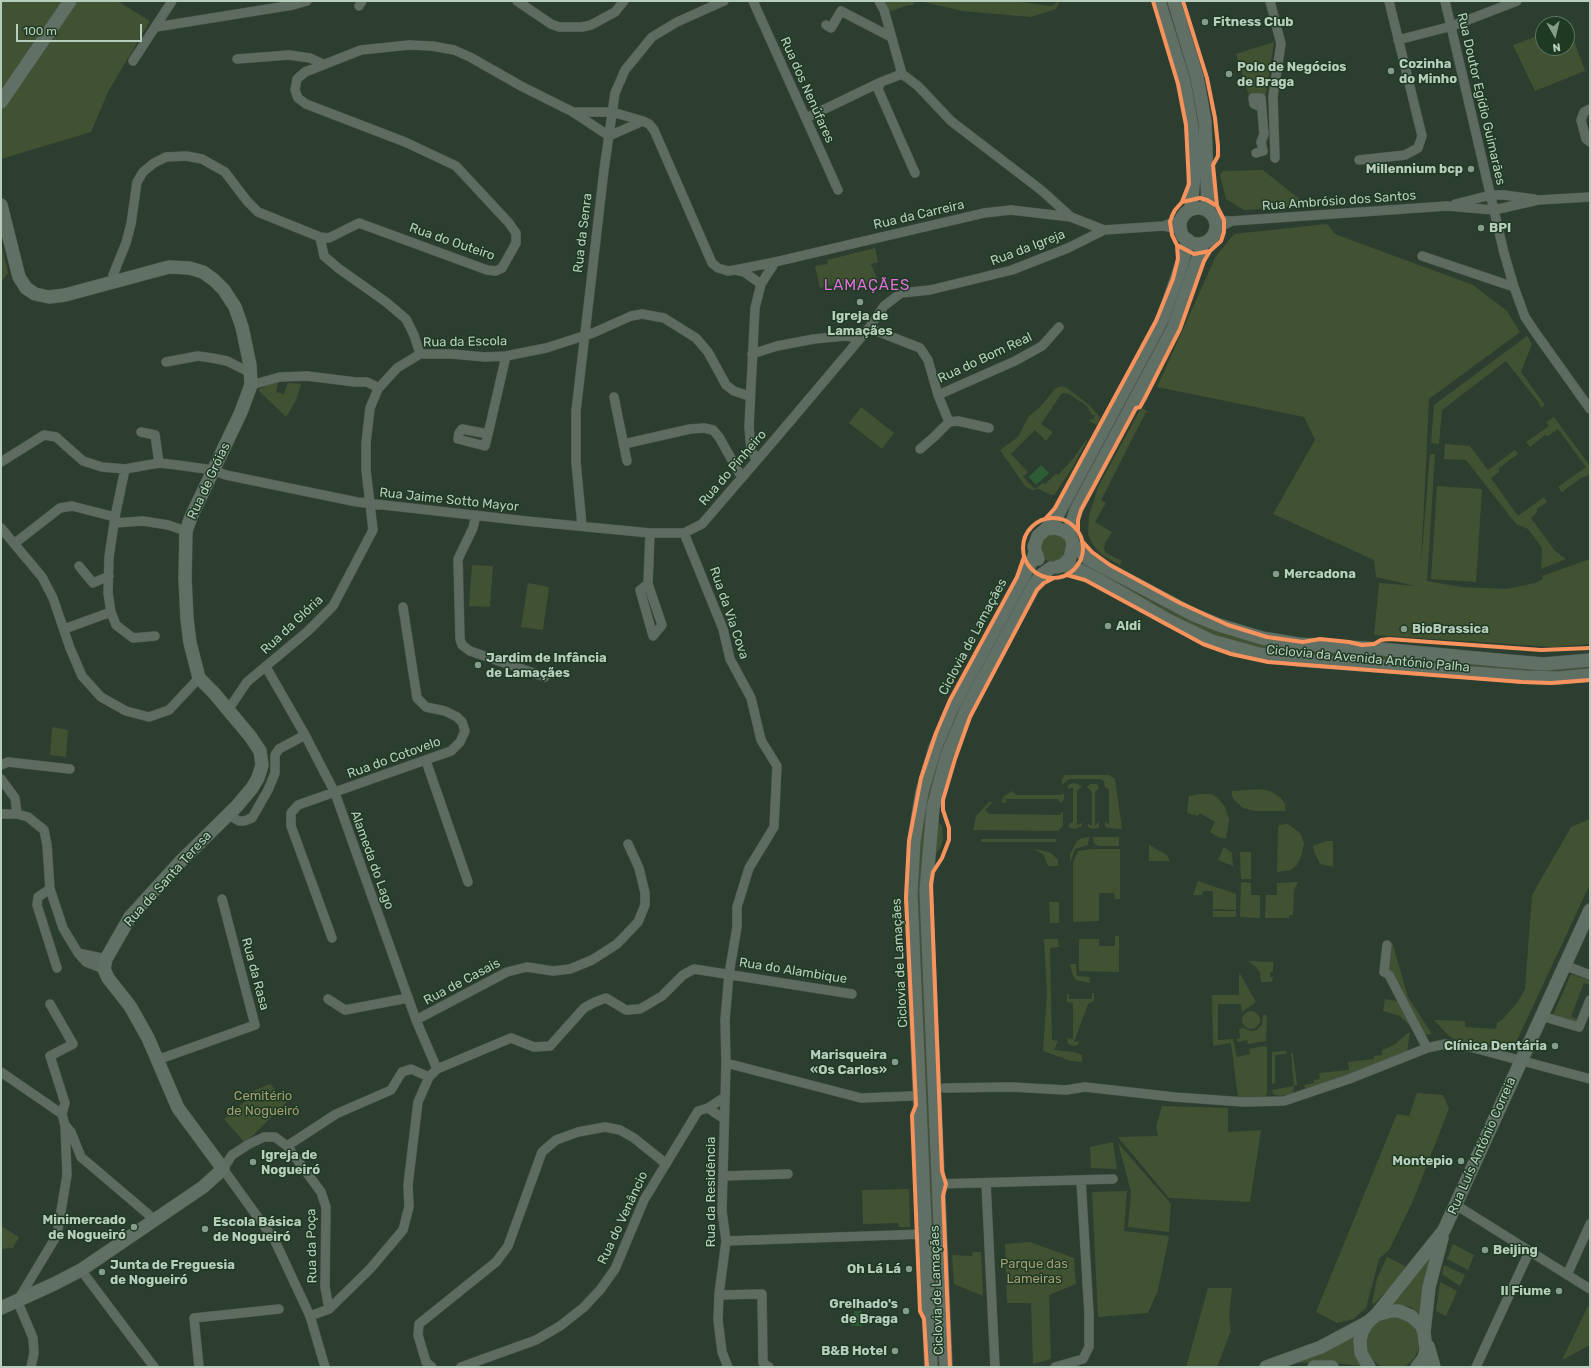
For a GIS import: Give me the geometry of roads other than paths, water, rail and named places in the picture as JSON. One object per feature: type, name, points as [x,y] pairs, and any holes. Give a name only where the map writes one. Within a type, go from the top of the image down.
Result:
[{"type":"street","points":[[1,102],[70,1]]},
{"type":"street","points":[[133,60],[172,1]]},
{"type":"street","points":[[156,27],[294,5],[307,1]]},
{"type":"street","points":[[517,1],[551,24],[559,27],[582,27],[591,25],[615,12],[624,1]]},
{"type":"street","name":"Rua da Senra","points":[[582,526],[575,434],[583,336],[615,93],[625,70],[652,37],[677,22],[724,1]]},
{"type":"street","name":"Rua dos Nenúfares","points":[[753,1],[838,190]]},
{"type":"street","points":[[879,1],[884,10],[902,74],[918,86],[951,121],[1046,194],[1071,218],[1104,230]]},
{"type":"street","points":[[1159,1],[1184,82],[1191,122],[1195,163],[1191,209]]},
{"type":"street","points":[[1174,1],[1197,78],[1206,120],[1213,220],[1212,237],[1203,243],[1188,240]]},
{"type":"street","points":[[1270,1],[1281,44],[1273,96],[1275,158]]},
{"type":"street","points":[[1359,160],[1405,155],[1418,148],[1422,136],[1389,1]]},
{"type":"street","name":"Rua Doutor Egídio Guimarães","points":[[1445,1],[1492,203],[1514,287],[1525,317],[1590,409]]},
{"type":"street","points":[[1398,40],[1452,26],[1517,1]]},
{"type":"street","points":[[826,25],[831,28],[841,11],[891,37]]},
{"type":"street","name":"Rua do Outeiro","points":[[320,237],[329,238],[359,223],[486,270],[496,271],[502,268],[516,243],[516,233],[509,223],[456,166],[405,142],[306,104],[298,98],[295,90],[297,79],[304,72],[361,50],[387,46],[432,46],[454,50],[573,112],[609,136]]},
{"type":"street","points":[[238,59],[289,55],[310,58],[323,64]]},
{"type":"street","points":[[806,118],[881,82],[902,74]]},
{"type":"street","points":[[881,82],[878,90],[914,172]]},
{"type":"street","points":[[1256,153],[1263,151],[1261,142],[1264,134],[1261,107]]},
{"type":"street","points":[[1590,109],[1584,112],[1581,120],[1586,139],[1590,142]]},
{"type":"street","name":"Rua do Outeiro","points":[[573,112],[612,112],[643,121]]},
{"type":"street","points":[[609,136],[643,121],[654,130],[712,263],[718,268],[744,272],[761,284]]},
{"type":"street","points":[[114,282],[113,275],[129,230],[138,182],[143,172],[154,163],[166,157],[186,156],[202,159],[226,172],[247,201],[258,212],[320,237],[324,256],[338,268],[386,302],[406,319],[420,354]]},
{"type":"street","points":[[1447,206],[1492,203],[1504,195],[1538,200]]},
{"type":"street","points":[[1447,206],[1590,197]]},
{"type":"street","points":[[1,205],[19,277],[26,288],[35,294],[54,297],[169,267],[189,268],[203,272],[224,290],[235,307],[242,327],[251,379]]},
{"type":"street","name":"Rua Ambrósio dos Santos","points":[[1213,220],[1232,221],[1447,206]]},
{"type":"street","points":[[931,1367],[911,894],[914,840],[922,792],[935,748],[950,714],[961,690],[1033,559],[1035,552],[1035,541],[1057,516],[1164,318],[1180,272],[1188,240],[1181,224],[1186,213],[1191,209],[1199,208],[1213,220]]},
{"type":"street","name":"Rua da Carreira","points":[[735,270],[984,213],[1012,210],[1071,218]]},
{"type":"street","name":"Rua da Igreja","points":[[901,293],[930,290],[1012,270],[1068,248],[1104,230],[1181,224]]},
{"type":"street","points":[[946,1367],[926,891],[933,808],[947,755],[967,708],[1034,585],[1041,575],[1057,566],[1072,554],[1071,539],[1076,510],[1174,327],[1203,243]]},
{"type":"street","points":[[1422,256],[1514,287]]},
{"type":"street","points":[[756,460],[752,449],[749,427],[749,396],[755,308],[761,284],[775,262]]},
{"type":"street","name":"Rua do Pinheiro","points":[[526,521],[650,532],[684,533],[702,524],[869,328],[888,302],[901,293]]},
{"type":"street","name":"Rua da Escola","points":[[370,504],[366,470],[366,443],[370,408],[379,388],[397,368],[420,354],[452,354],[485,357],[506,356],[546,348],[583,336],[631,316],[642,314],[664,318],[696,338],[708,352],[726,385],[749,396]]},
{"type":"street","name":"Rua do Bom Real","points":[[938,395],[1001,368],[1042,346],[1060,327]]},
{"type":"street","name":"Rua do Bom Real","points":[[869,328],[920,348],[928,360],[938,395],[949,422]]},
{"type":"street","points":[[752,354],[776,346],[814,338],[845,336],[860,338]]},
{"type":"street","points":[[166,362],[198,356],[227,361],[251,379],[307,376],[367,382],[379,388]]},
{"type":"street","points":[[488,434],[506,356]]},
{"type":"street","name":"Rua de Gróias","points":[[199,678],[190,643],[186,619],[186,531],[251,379]]},
{"type":"street","points":[[614,397],[627,461]]},
{"type":"street","points":[[920,449],[949,422],[958,421],[989,428]]},
{"type":"street","points":[[624,444],[690,429],[704,428],[713,430],[719,437],[742,478]]},
{"type":"street","points":[[141,432],[155,435],[159,463]]},
{"type":"street","name":"Rua Jaime Sotto Mayor","points":[[1,462],[44,435],[56,438],[83,461],[102,467],[125,468],[159,463],[213,470],[281,487],[370,504],[526,521]]},
{"type":"street","points":[[125,468],[114,520],[109,558],[110,612],[116,625],[133,638],[155,636]]},
{"type":"street","name":"Rua da Glória","points":[[228,710],[247,682],[266,667],[334,606],[373,530],[370,504]]},
{"type":"street","points":[[15,543],[60,508],[72,506],[114,520],[142,521],[168,525],[186,531]]},
{"type":"street","points":[[476,515],[473,528],[458,559],[460,639],[462,645],[470,651],[545,677]]},
{"type":"street","points":[[1,528],[42,577],[53,598],[82,676],[101,697],[126,711],[149,717],[169,710],[199,678],[214,693],[250,736],[260,751],[262,765],[258,778],[252,788],[229,815],[239,821],[252,818],[268,790],[275,773],[275,755],[280,749],[305,735]]},
{"type":"street","points":[[1046,529],[1060,529],[1071,539],[1088,559],[1194,615],[1219,625],[1262,638],[1298,644],[1380,649],[1530,663],[1571,663],[1590,660]]},
{"type":"street","points":[[648,584],[640,590],[653,636],[662,625],[648,584],[650,532]]},
{"type":"street","name":"Rua da Via Cova","points":[[684,533],[723,629],[730,659],[751,698],[762,740],[777,766],[774,827],[749,868],[740,893],[729,974],[725,1020],[726,1063]]},
{"type":"street","points":[[1035,552],[1041,563],[1075,568],[1099,580],[1168,620],[1212,641],[1260,654],[1299,660],[1526,677],[1558,678],[1590,675]]},
{"type":"street","points":[[79,566],[93,583],[109,576]]},
{"type":"street","name":"Rua do Cotovelo","points":[[332,938],[291,826],[291,813],[298,805],[451,751],[460,742],[465,731],[462,722],[457,717],[444,711],[426,707],[417,698],[404,607]]},
{"type":"street","points":[[64,629],[110,612]]},
{"type":"street","name":"Alameda do Lago","points":[[266,667],[305,735],[334,793],[416,1020],[437,1069]]},
{"type":"street","points":[[426,761],[468,882]]},
{"type":"street","points":[[1,766],[8,762],[70,769]]},
{"type":"street","points":[[1,779],[15,798],[17,814]]},
{"type":"street","points":[[1,814],[28,816],[44,830],[47,845],[50,890],[63,928],[78,953],[86,962],[105,964],[108,978],[130,1006],[148,1038],[178,1108],[275,1241],[310,1316],[325,1367]]},
{"type":"street","name":"Rua de Santa Teresa","points":[[105,964],[130,917],[180,862],[229,815]]},
{"type":"street","name":"Rua de Casais","points":[[416,1020],[507,972],[527,968],[553,971],[570,969],[592,960],[617,944],[638,922],[645,905],[645,893],[640,868],[628,844]]},
{"type":"street","points":[[50,890],[38,897],[37,905],[58,968]]},
{"type":"street","name":"Rua da Rasa","points":[[157,1060],[255,1026],[222,899]]},
{"type":"street","name":"Rua Luís António Correia","points":[[1426,1337],[1429,1287],[1444,1230],[1564,965],[1588,917]]},
{"type":"street","points":[[1387,945],[1384,972],[1389,975],[1427,1048]]},
{"type":"street","points":[[1564,965],[1590,975]]},
{"type":"street","name":"Rua do Alambique","points":[[437,1069],[511,1038],[534,1047],[550,1046],[584,1008],[594,1002],[606,998],[626,1010],[640,1009],[662,996],[682,975],[694,969],[852,994]]},
{"type":"street","points":[[328,999],[345,1010],[408,998]]},
{"type":"street","points":[[1541,1016],[1579,1028],[1590,1000]]},
{"type":"street","points":[[18,1300],[57,1236],[67,1175],[65,1125],[62,1114],[65,1103],[50,1056],[73,1044],[50,1004]]},
{"type":"street","points":[[944,1088],[1011,1087],[1066,1090],[1085,1086],[1174,1097],[1268,1102],[1298,1098],[1427,1048],[1445,1044],[1470,1047],[1590,1079]]},
{"type":"street","points":[[726,1063],[861,1098],[912,1096]]},
{"type":"street","name":"Rua da Residência","points":[[726,1063],[722,1211],[726,1241],[718,1320],[722,1352],[728,1367]]},
{"type":"street","points":[[1,1308],[81,1270],[203,1187],[223,1168],[232,1155],[264,1137],[275,1137],[286,1146],[336,1114],[390,1090],[402,1072],[411,1069],[429,1077]]},
{"type":"street","points":[[310,1316],[329,1309],[370,1269],[403,1230],[409,1207],[408,1185],[418,1102],[429,1077],[437,1069]]},
{"type":"street","points":[[1,1072],[62,1114]]},
{"type":"street","name":"Rua do Venâncio","points":[[461,1367],[536,1340],[560,1326],[583,1308],[600,1290],[615,1269],[644,1200],[665,1163],[698,1111],[708,1108],[725,1097]]},
{"type":"street","points":[[708,1108],[724,1119]]},
{"type":"street","points":[[65,1125],[71,1132],[81,1157],[155,1220]]},
{"type":"street","name":"Rua do Venâncio","points":[[432,1367],[426,1362],[418,1335],[419,1324],[496,1262],[508,1246],[542,1152],[556,1140],[578,1132],[605,1126],[620,1130],[634,1138],[665,1163]]},
{"type":"street","name":"Rua da Poça","points":[[286,1146],[321,1192],[326,1207],[325,1287],[329,1309]]},
{"type":"street","points":[[723,1176],[788,1174]]},
{"type":"street","points":[[938,1184],[1113,1179]]},
{"type":"street","points":[[1055,1367],[1083,1359],[1088,1347],[1089,1314],[1081,1180]]},
{"type":"street","points":[[986,1183],[995,1367]]},
{"type":"street","points":[[1456,1206],[1590,1289]]},
{"type":"street","points":[[1567,1275],[1590,1224]]},
{"type":"street","name":"Rua Luís António Correia","points":[[1266,1367],[1299,1357],[1321,1348],[1372,1319],[1444,1230]]},
{"type":"street","points":[[726,1241],[925,1234]]},
{"type":"street","points":[[1476,1367],[1528,1252]]},
{"type":"street","points":[[81,1270],[154,1367]]},
{"type":"street","points":[[720,1295],[762,1294],[763,1363],[769,1367]]},
{"type":"street","points":[[18,1300],[33,1338],[33,1359],[31,1367]]},
{"type":"street","points":[[199,1367],[194,1318],[279,1309]]},
{"type":"street","points":[[1369,1367],[1362,1357],[1360,1346],[1362,1332],[1372,1319],[1391,1311],[1405,1313],[1417,1320],[1426,1337],[1434,1367]]},
{"type":"street","points":[[1417,1367],[1424,1358],[1426,1337]]},
{"type":"street","points":[[1314,1367],[1332,1367]]},
{"type":"place","name":"Fitness Club","points":[[1205,22]]},
{"type":"place","name":"Cozinha do Minho","points":[[1391,71]]},
{"type":"place","name":"Polo de Negócios de Braga","points":[[1229,74]]},
{"type":"place","name":"Millennium bcp","points":[[1471,169]]},
{"type":"place","name":"BPI","points":[[1481,228]]},
{"type":"place","name":"Igreja de Lamaçães","points":[[860,302]]},
{"type":"place","name":"Mercadona","points":[[1276,574]]},
{"type":"place","name":"Aldi","points":[[1108,626]]},
{"type":"place","name":"BioBrassica","points":[[1404,629]]},
{"type":"place","name":"Jardim de Infância de Lamaçães","points":[[478,665]]},
{"type":"place","name":"Clínica Dentária","points":[[1555,1046]]},
{"type":"place","name":"Marisqueira «Os Carlos»","points":[[895,1062]]},
{"type":"place","name":"Montepio","points":[[1461,1161]]},
{"type":"place","name":"Igreja de Nogueiró","points":[[253,1162]]},
{"type":"place","name":"Minimercado de Nogueiró","points":[[134,1227]]},
{"type":"place","name":"Escola Básica de Nogueiró","points":[[205,1229]]},
{"type":"place","name":"Beijing","points":[[1485,1250]]},
{"type":"place","name":"Oh Lá Lá","points":[[909,1269]]},
{"type":"place","name":"Junta de Freguesia de Nogueiró","points":[[102,1272]]},
{"type":"place","name":"Il Fiume","points":[[1559,1291]]},
{"type":"place","name":"Grelhado's de Braga","points":[[906,1311]]},
{"type":"place","name":"B&B Hotel","points":[[895,1351]]},
{"type":"district","name":"LAMAÇÃES","points":[[867,286]]},
{"type":"park label","name":"Cemitério de Nogueiró","points":[[263,1104]]},
{"type":"park label","name":"Parque das Lameiras","points":[[1034,1272]]}]
